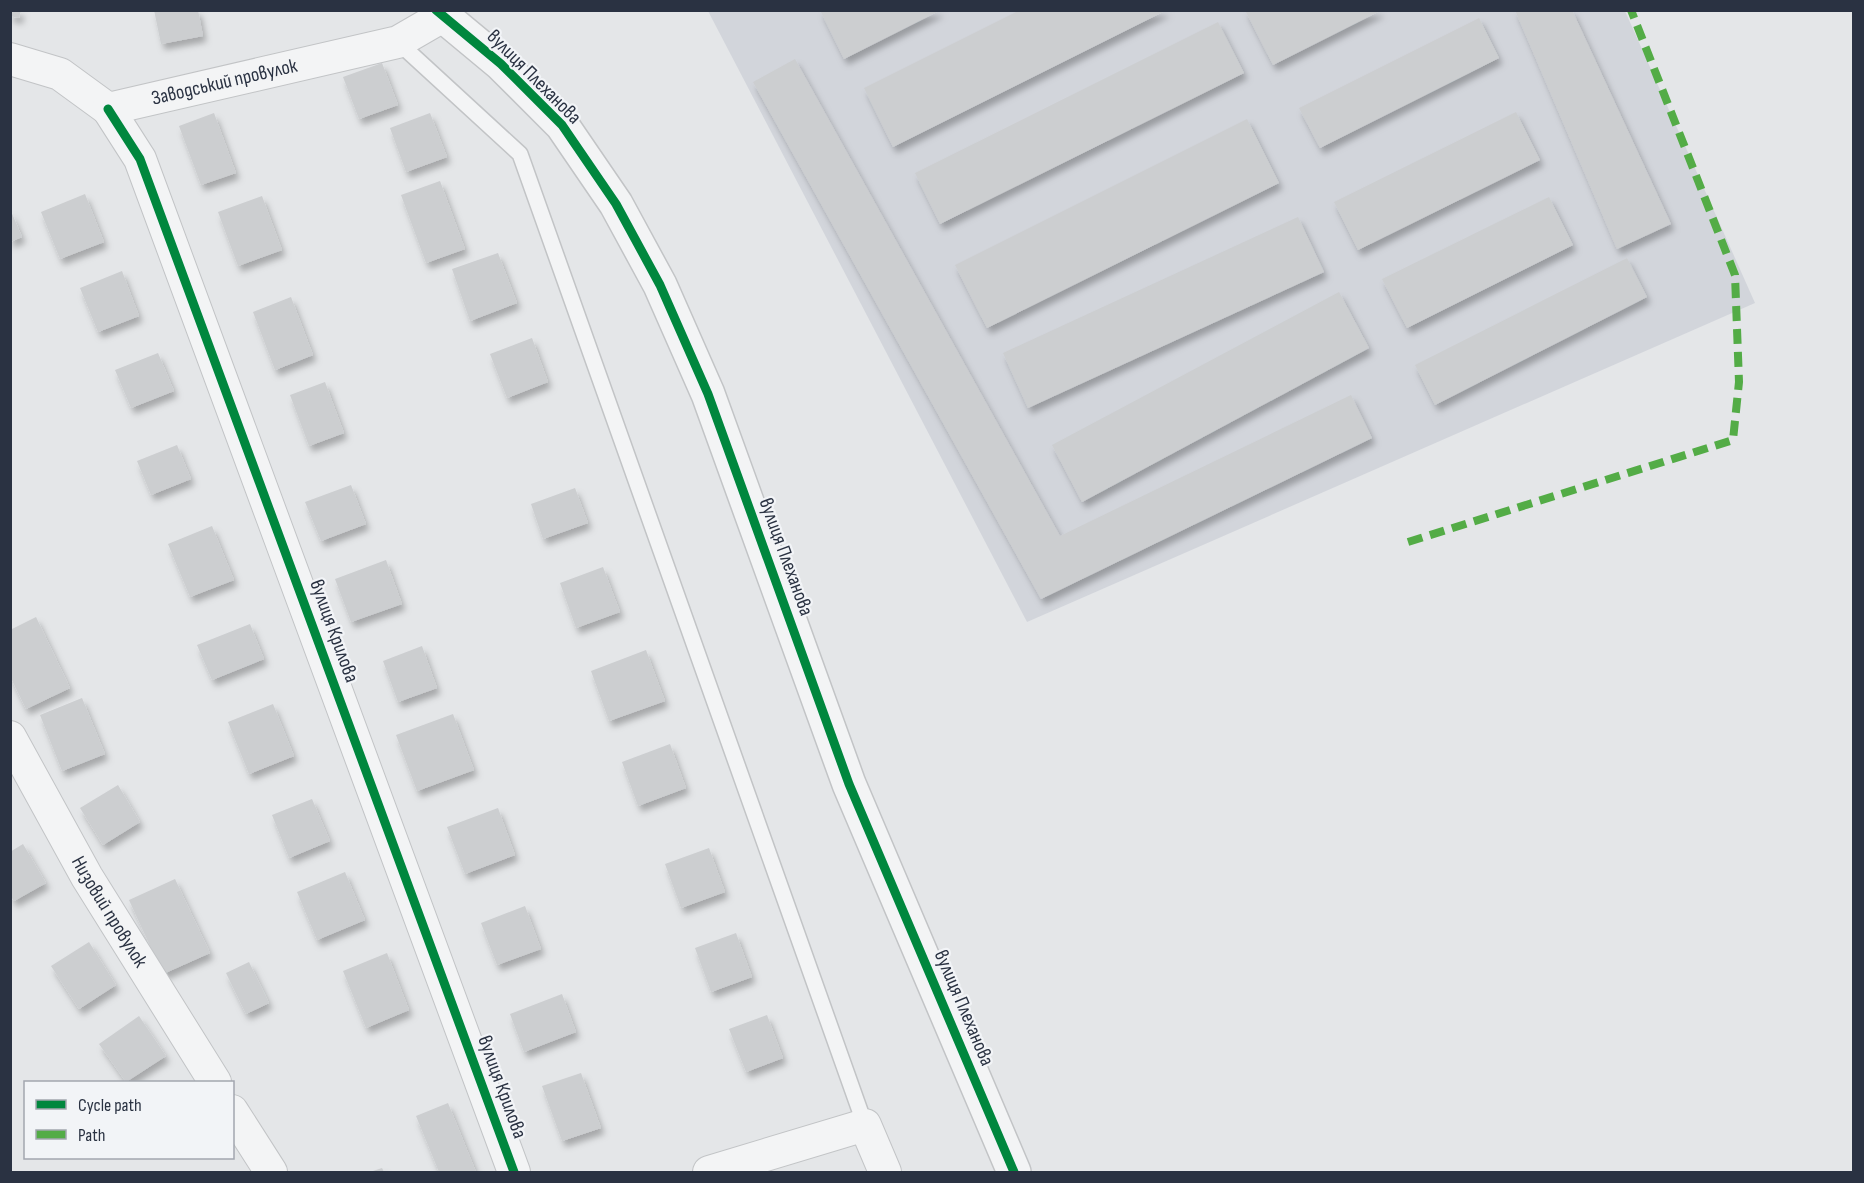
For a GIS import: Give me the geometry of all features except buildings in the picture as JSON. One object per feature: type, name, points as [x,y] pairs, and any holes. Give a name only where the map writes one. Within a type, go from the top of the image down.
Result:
[{"type":"street","name":"Заводський провулок","points":[[108,109],[398,42],[440,13]]},
{"type":"street","name":"вулиця Плеханова","points":[[440,13],[501,64],[562,125],[616,204],[660,285],[708,394],[849,784],[1014,1173]]},
{"type":"street","points":[[10,59],[60,74],[108,109]]},
{"type":"street","name":"вулиця Крилова","points":[[108,109],[140,159],[514,1173]]},
{"type":"street","name":"Низовий провулок","points":[[10,737],[87,877],[214,1081]]},
{"type":"street","points":[[234,1114],[271,1173]]},
{"type":"street","points":[[709,1173],[865,1125],[885,1173]]},
{"type":"lane","points":[[398,42],[520,154],[865,1125]]},
{"type":"shaded area","points":[[708,11],[1625,11],[1755,303],[1027,622]]},
{"type":"marked path","points":[[1408,542],[1733,440],[1739,382],[1735,275],[1631,10]]},
{"type":"cycle path","points":[[436,10],[501,64],[562,125],[616,204],[660,285],[708,394],[849,784],[1014,1172]]},
{"type":"cycle path","points":[[108,109],[140,159],[514,1172]]}]
